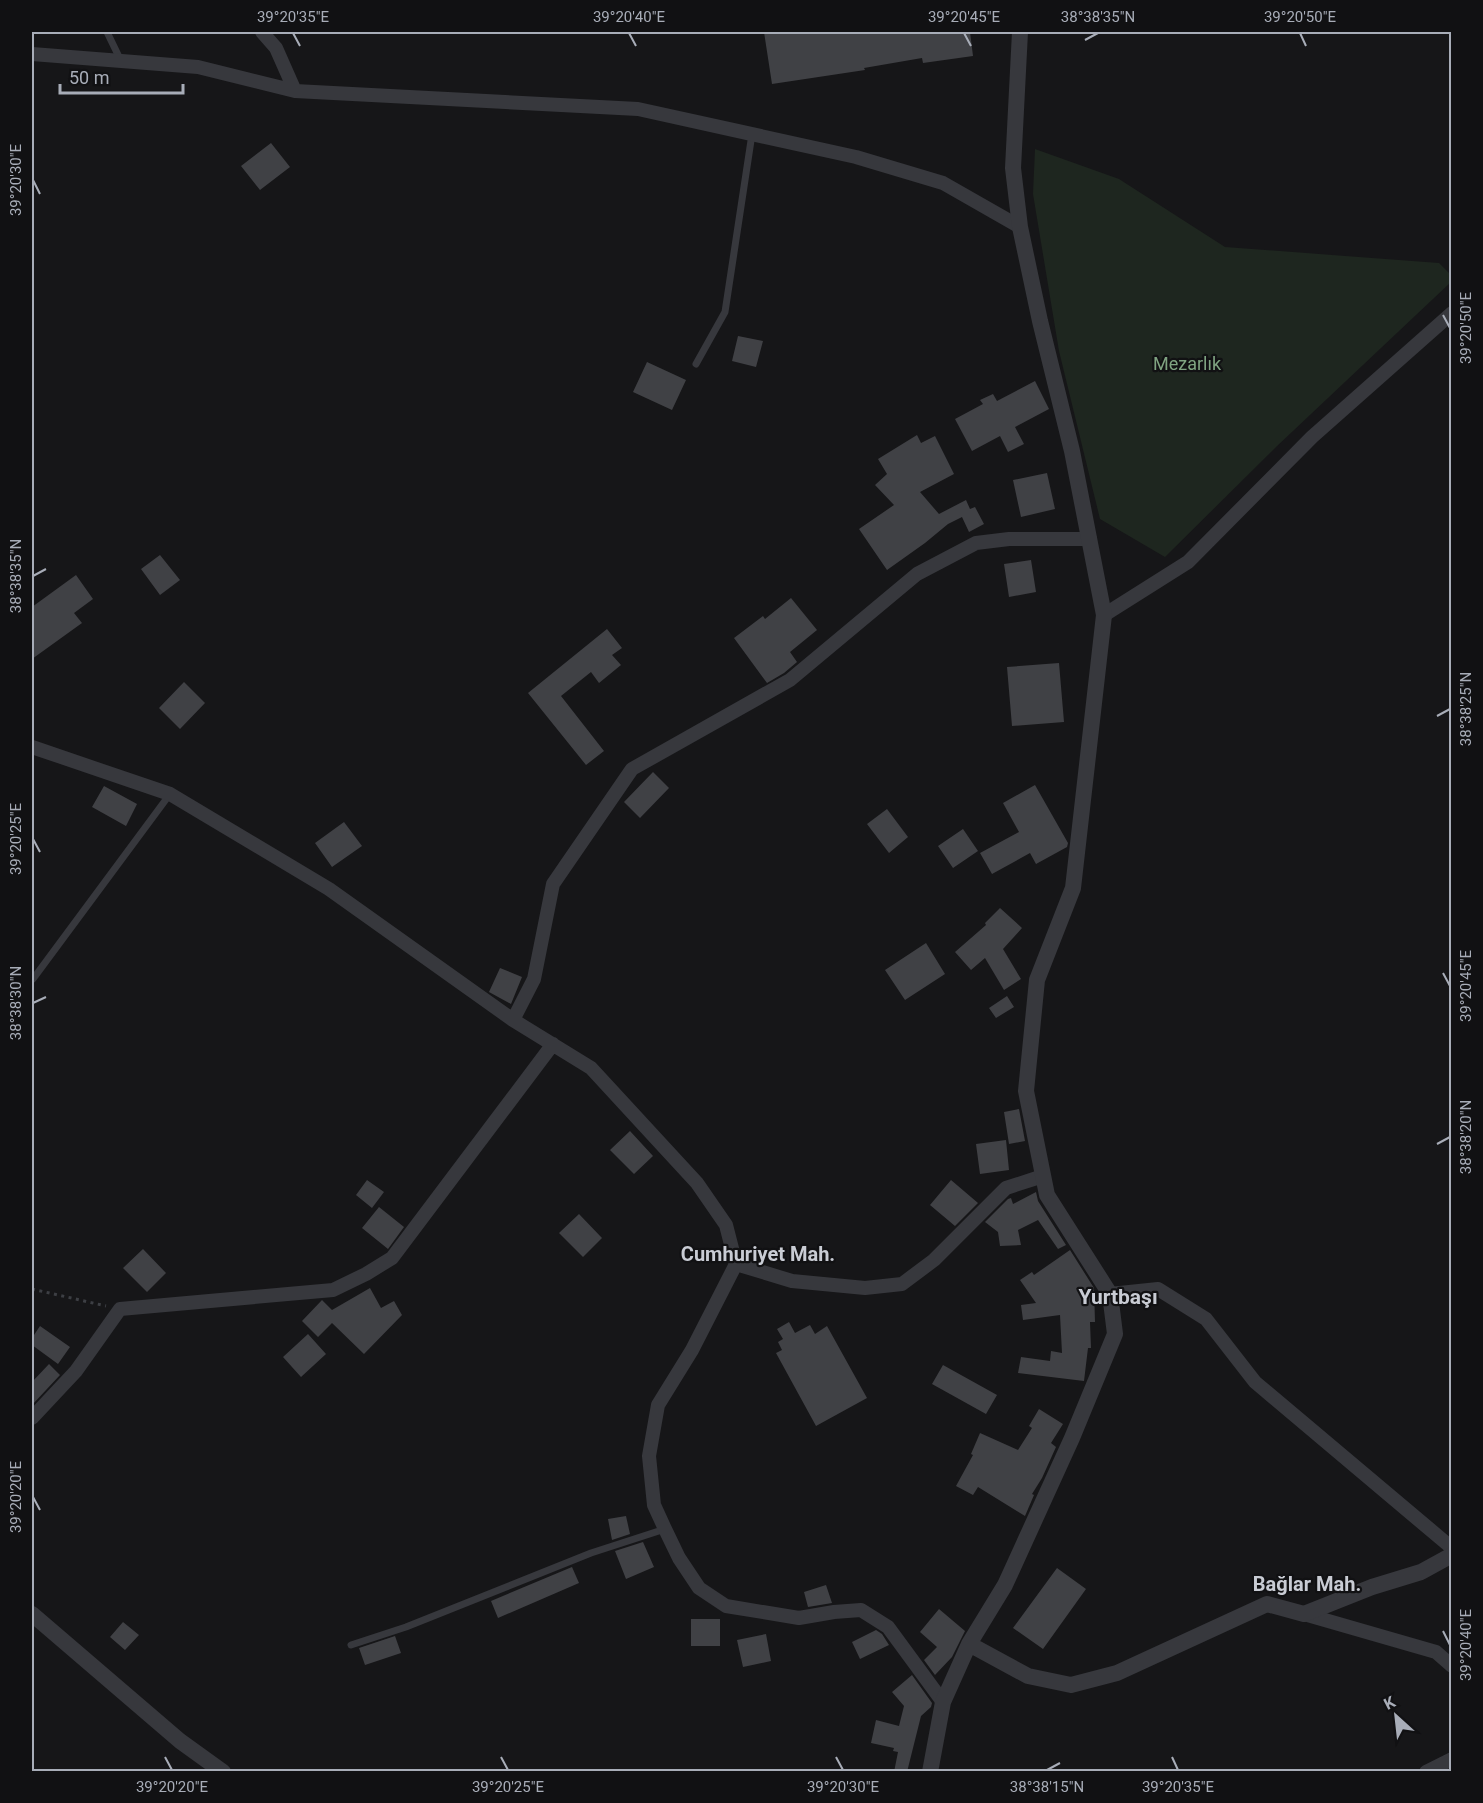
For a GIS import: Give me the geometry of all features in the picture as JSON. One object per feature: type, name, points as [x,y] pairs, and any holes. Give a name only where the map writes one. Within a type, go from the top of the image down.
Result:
[{"type":"street","points":[[262,32],[276,48],[295,91]]},
{"type":"street","points":[[930,1772],[943,1702],[969,1644],[1005,1585],[1072,1438],[1115,1334],[1110,1294],[1047,1195],[1026,1091],[1037,980],[1073,888],[1104,615],[1072,451],[1020,227],[1013,168],[1020,32]]},
{"type":"street","points":[[32,54],[198,67],[295,91],[638,109],[856,157],[943,183],[1020,227]]},
{"type":"street","points":[[1104,615],[1188,562],[1312,437],[1452,313]]},
{"type":"street","points":[[513,1020],[534,979],[553,884],[632,769],[790,680],[917,574],[976,543],[1009,539],[1089,539]]},
{"type":"street","points":[[32,747],[170,794],[329,889],[513,1020],[591,1068],[697,1183],[726,1225],[736,1264],[692,1350],[658,1405],[649,1456],[654,1505],[679,1558],[699,1588],[726,1606],[799,1618],[861,1610],[888,1627],[943,1702]]},
{"type":"street","points":[[32,1418],[76,1371],[120,1309],[333,1290],[392,1258],[553,1044]]},
{"type":"street","points":[[736,1264],[792,1281],[865,1288],[902,1284],[934,1260],[1006,1188],[1043,1176]]},
{"type":"street","points":[[1110,1294],[1158,1289],[1206,1319],[1255,1382],[1452,1548]]},
{"type":"street","points":[[1304,1614],[1372,1587],[1421,1572],[1452,1555]]},
{"type":"street","points":[[969,1644],[1028,1676],[1071,1684],[1117,1673],[1267,1604],[1436,1652],[1452,1666]]},
{"type":"street","points":[[32,1614],[180,1741],[223,1772]]},
{"type":"street","points":[[1426,1772],[1452,1759]]},
{"type":"lane","points":[[107,32],[121,61]]},
{"type":"lane","points":[[696,364],[725,312],[752,135]]},
{"type":"lane","points":[[33,979],[170,794]]},
{"type":"lane","points":[[351,1645],[416,1623],[591,1553],[665,1529]]},
{"type":"path","points":[[32,1289],[120,1309]]},
{"type":"green space","name":"Mezarlık","points":[[1035,149],[1119,179],[1225,247],[1439,263],[1451,275],[1451,282],[1276,447],[1165,557],[1100,519],[1059,351],[1033,194]]},
{"type":"building","points":[[764,32],[970,32],[973,56],[923,63],[922,58],[864,68],[865,70],[772,84]]},
{"type":"building","points":[[271,143],[290,167],[260,190],[241,166]]},
{"type":"building","points":[[738,336],[763,341],[756,367],[732,361]]},
{"type":"building","points":[[647,362],[686,380],[672,410],[633,392]]},
{"type":"building","points":[[1035,381],[1049,409],[1015,427],[1024,444],[1008,452],[1000,436],[972,451],[955,419],[983,404],[980,400],[993,394],[997,401]]},
{"type":"building","points":[[917,435],[921,443],[935,436],[954,474],[920,492],[939,514],[966,500],[970,509],[975,507],[984,524],[969,532],[962,517],[948,524],[887,570],[859,529],[894,505],[875,485],[887,474],[878,459]]},
{"type":"building","points":[[1047,473],[1055,509],[1021,517],[1013,480]]},
{"type":"building","points":[[160,555],[180,580],[160,595],[141,569]]},
{"type":"building","points":[[1031,560],[1036,592],[1009,597],[1004,564]]},
{"type":"building","points":[[76,575],[93,599],[74,613],[82,623],[32,659],[32,607]]},
{"type":"building","points":[[791,598],[817,630],[790,652],[797,662],[767,683],[734,638],[763,616],[765,619]]},
{"type":"building","points":[[607,629],[622,648],[612,655],[621,665],[599,683],[591,672],[561,696],[604,751],[586,765],[528,693]]},
{"type":"building","points":[[1059,663],[1064,722],[1012,726],[1007,667]]},
{"type":"building","points":[[184,682],[205,703],[180,729],[159,708]]},
{"type":"building","points":[[653,772],[669,788],[640,818],[624,802]]},
{"type":"building","points":[[1035,785],[1068,843],[1067,847],[1036,864],[1030,853],[992,874],[980,853],[1019,832],[1003,803]]},
{"type":"building","points":[[104,786],[137,804],[126,826],[92,807]]},
{"type":"building","points":[[887,809],[908,837],[889,853],[867,824]]},
{"type":"building","points":[[344,822],[362,846],[332,867],[315,843]]},
{"type":"building","points":[[963,829],[978,851],[953,868],[938,846]]},
{"type":"building","points":[[1000,908],[1022,928],[1003,949],[1021,979],[1004,990],[985,958],[971,970],[955,952],[986,925],[985,923]]},
{"type":"building","points":[[926,943],[945,974],[905,1000],[885,970]]},
{"type":"building","points":[[500,968],[522,977],[511,1004],[489,992]]},
{"type":"building","points":[[1007,996],[1014,1007],[996,1018],[989,1008]]},
{"type":"building","points":[[1019,1109],[1025,1141],[1009,1144],[1004,1112]]},
{"type":"building","points":[[630,1131],[653,1156],[634,1174],[610,1150]]},
{"type":"building","points":[[1006,1140],[1009,1170],[980,1174],[976,1144]]},
{"type":"building","points":[[367,1180],[384,1192],[372,1208],[356,1195]]},
{"type":"building","points":[[951,1180],[978,1203],[955,1226],[930,1205]]},
{"type":"building","points":[[1036,1192],[1038,1201],[1066,1245],[1058,1249],[1038,1220],[1018,1230],[1021,1245],[1000,1246],[998,1232],[985,1222],[1008,1199],[1011,1198],[1013,1204]]},
{"type":"building","points":[[379,1207],[404,1227],[388,1249],[362,1228]]},
{"type":"building","points":[[579,1214],[602,1238],[583,1257],[559,1233]]},
{"type":"building","points":[[143,1249],[166,1273],[147,1292],[123,1268]]},
{"type":"building","points":[[1070,1250],[1094,1288],[1095,1322],[1090,1322],[1091,1348],[1088,1348],[1084,1381],[1018,1373],[1021,1357],[1050,1361],[1051,1351],[1062,1353],[1060,1315],[1023,1320],[1021,1305],[1036,1303],[1020,1280],[1032,1272],[1034,1275]]},
{"type":"building","points":[[370,1288],[381,1308],[394,1301],[402,1315],[364,1354],[332,1323],[318,1337],[302,1321],[322,1300],[332,1310]]},
{"type":"building","points":[[789,1322],[795,1333],[810,1325],[815,1334],[827,1326],[867,1398],[816,1426],[776,1353],[782,1350],[778,1342],[783,1339],[777,1329]]},
{"type":"building","points":[[40,1326],[70,1347],[58,1364],[32,1345],[32,1338]]},
{"type":"building","points":[[308,1334],[326,1354],[301,1377],[283,1357]]},
{"type":"building","points":[[49,1364],[60,1375],[32,1405],[32,1382]]},
{"type":"building","points":[[943,1365],[997,1395],[986,1414],[932,1384]]},
{"type":"building","points":[[1039,1409],[1063,1424],[1051,1443],[1056,1447],[1032,1494],[1034,1495],[1025,1516],[978,1487],[973,1495],[956,1486],[973,1455],[971,1454],[980,1433],[1018,1450],[1032,1428],[1029,1426]]},
{"type":"building","points":[[626,1516],[630,1534],[612,1540],[608,1519]]},
{"type":"building","points":[[643,1542],[654,1567],[626,1579],[615,1551]]},
{"type":"building","points":[[572,1567],[579,1583],[498,1618],[491,1601]]},
{"type":"building","points":[[1057,1568],[1086,1589],[1043,1649],[1013,1628]]},
{"type":"building","points":[[826,1585],[832,1603],[808,1607],[804,1592]]},
{"type":"building","points":[[939,1609],[965,1631],[952,1657],[935,1675],[924,1660],[937,1647],[920,1632]]},
{"type":"building","points":[[691,1619],[720,1619],[720,1646],[691,1646]]},
{"type":"building","points":[[123,1622],[139,1635],[125,1650],[110,1637]]},
{"type":"building","points":[[876,1630],[882,1634],[889,1645],[860,1659],[852,1642]]},
{"type":"building","points":[[766,1634],[771,1661],[743,1667],[737,1640]]},
{"type":"building","points":[[395,1636],[401,1653],[365,1665],[359,1648]]},
{"type":"building","points":[[912,1675],[932,1703],[931,1707],[921,1716],[907,1772],[894,1772],[898,1752],[893,1751],[894,1748],[871,1743],[876,1720],[899,1726],[904,1706],[892,1692]]},
{"type":"district","name":"Cumhuriyet Mah.","points":[[758,1254]]},
{"type":"district","name":"Yurtbaşı","points":[[1118,1297]]},
{"type":"district","name":"Bağlar Mah.","points":[[1307,1584]]}]
